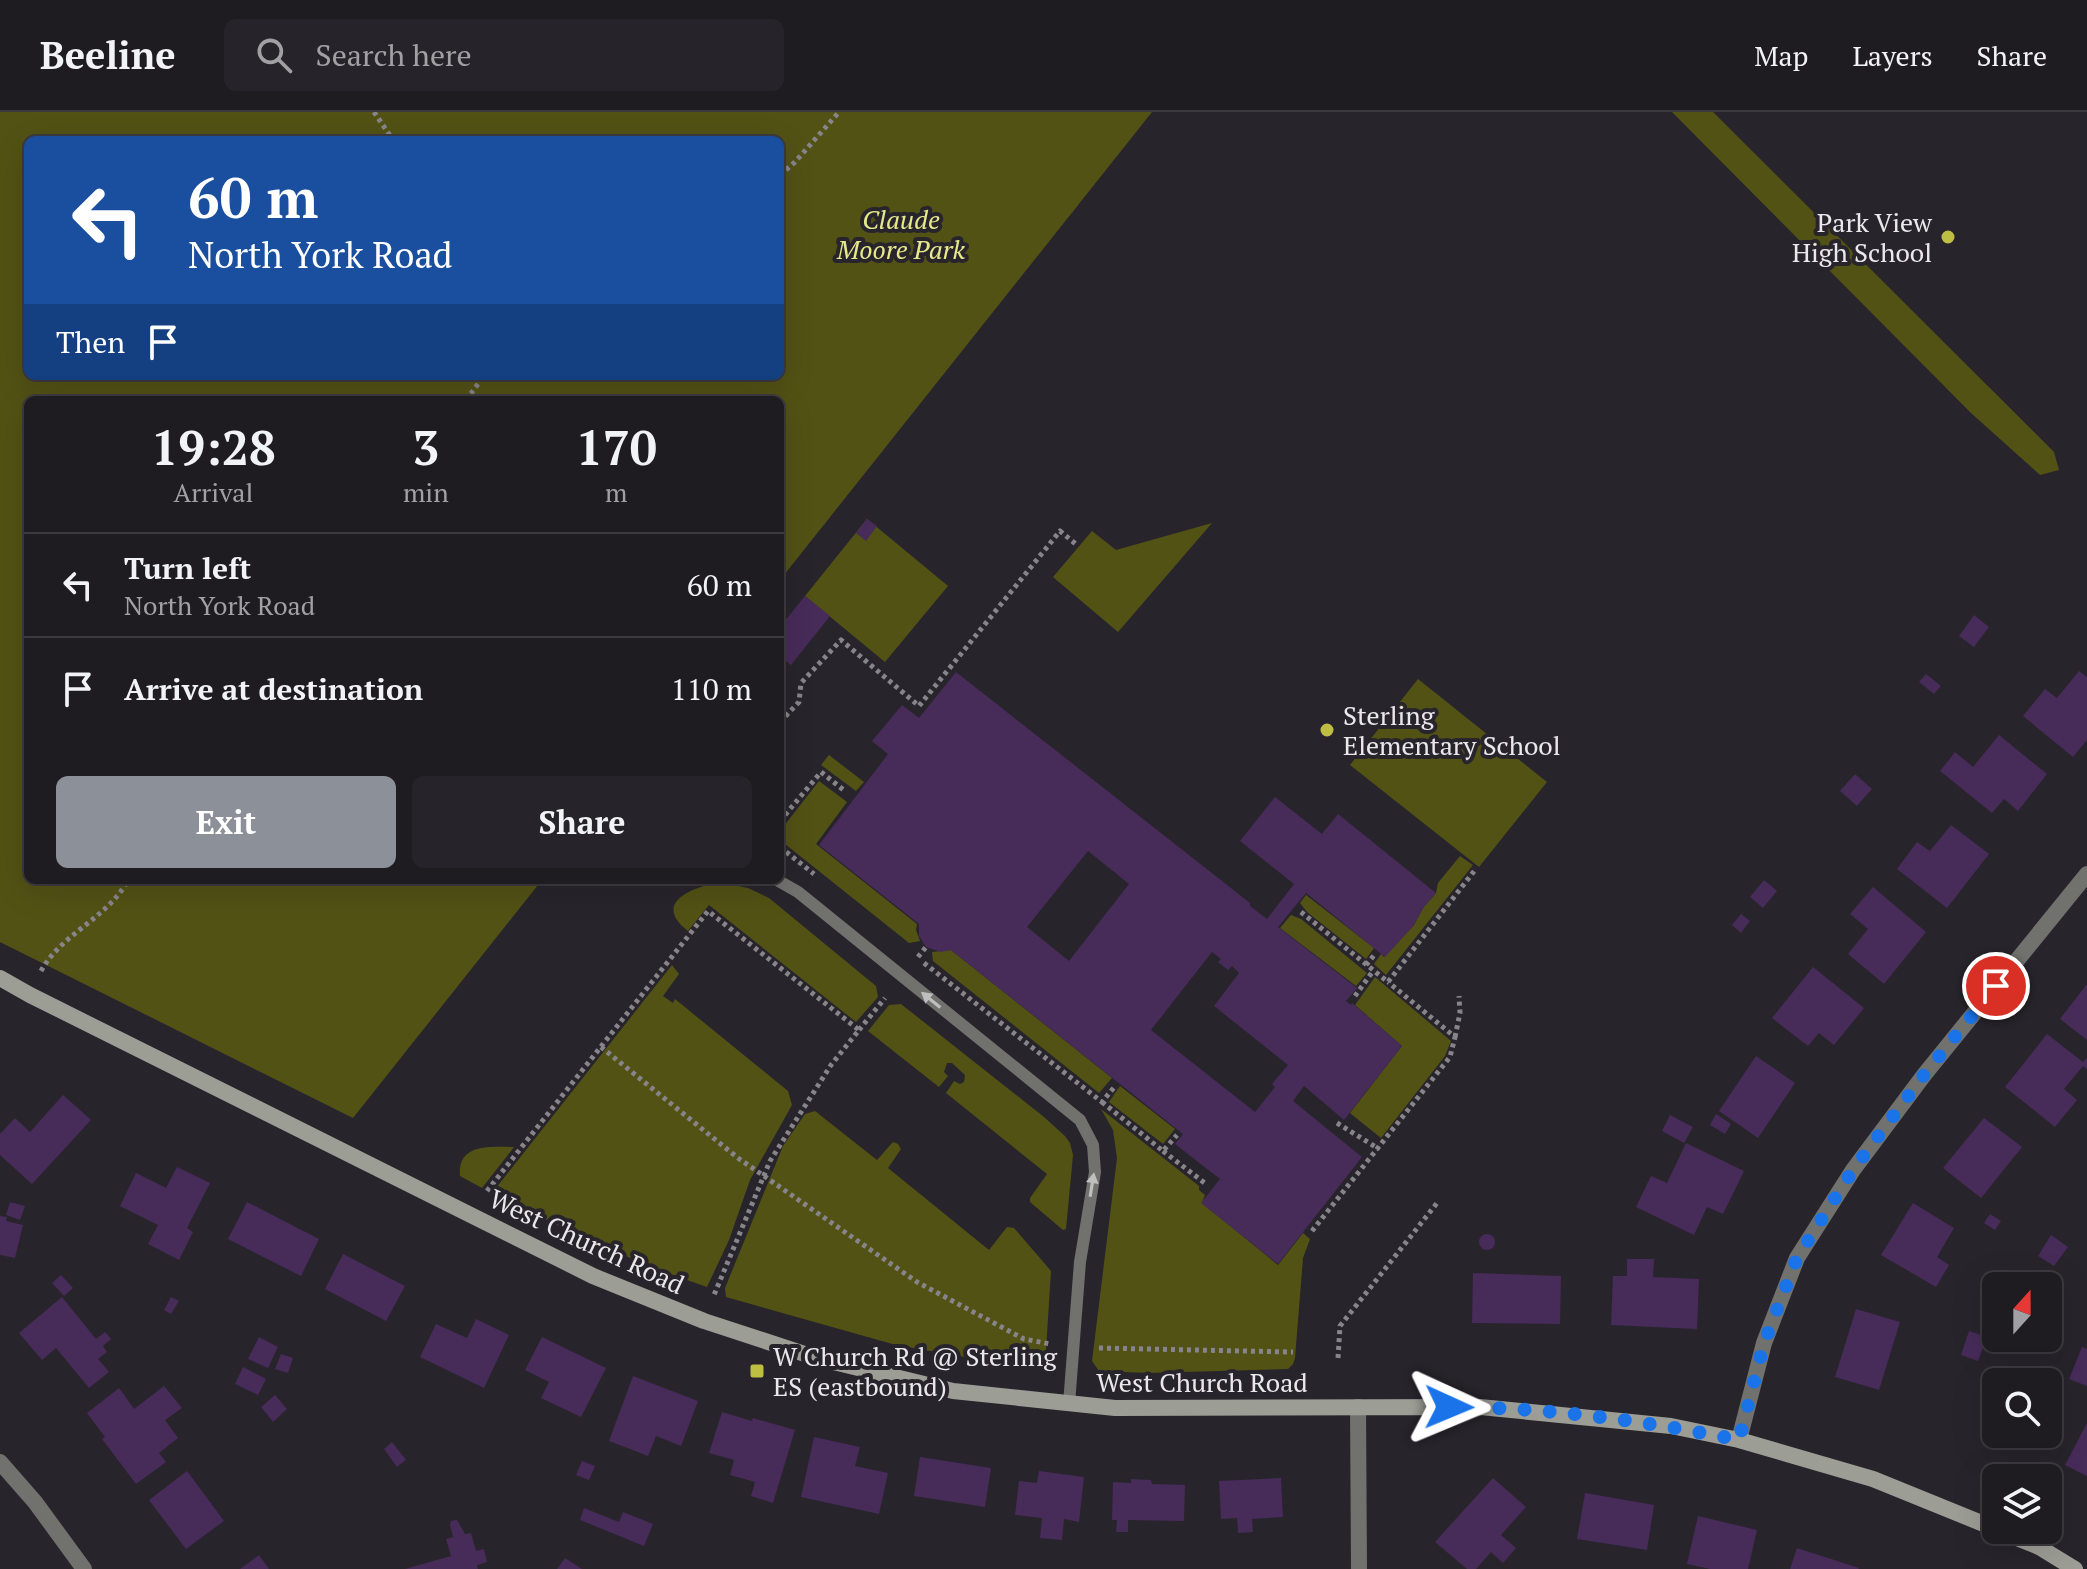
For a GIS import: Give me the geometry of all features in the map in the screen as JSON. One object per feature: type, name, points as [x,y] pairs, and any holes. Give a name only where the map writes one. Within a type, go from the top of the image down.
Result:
[{"type":"main road","name":"West Church Road","points":[[0,978],[593,1276],[704,1321],[817,1358],[953,1391],[1115,1408],[1480,1407],[1671,1426],[1739,1440],[1873,1479],[1982,1524]]},
{"type":"main road","name":"West Church Road","points":[[2032,1544],[2075,1569]]},
{"type":"street","points":[[1739,1440],[1764,1343],[1797,1258],[1853,1170],[1924,1075],[2087,874]]},
{"type":"street","points":[[1358,1407],[1359,1569]]},
{"type":"street","points":[[0,1462],[35,1502],[84,1569]]},
{"type":"lane","points":[[784,884],[798,892],[1080,1120],[1093,1145],[1095,1172],[1080,1262],[1069,1404]]},
{"type":"path","points":[[374,112],[390,136]]},
{"type":"path","points":[[784,172],[839,112]]},
{"type":"path","points":[[784,718],[799,702],[801,683],[841,640],[919,706],[1060,531],[1077,545]]},
{"type":"path","points":[[784,816],[821,772],[846,792]]},
{"type":"path","points":[[1388,982],[1475,870]]},
{"type":"path","points":[[41,971],[67,940],[98,915],[125,884]]},
{"type":"path","points":[[487,1191],[708,911],[859,1030]]},
{"type":"path","points":[[1301,912],[1455,1037]]},
{"type":"path","points":[[926,947],[918,957],[1206,1184]]},
{"type":"path","points":[[1366,965],[1375,954]]},
{"type":"path","points":[[1355,996],[1373,971]]},
{"type":"path","points":[[1312,1231],[1450,1057],[1460,1013],[1459,996]]},
{"type":"path","points":[[714,1295],[763,1176],[800,1111],[831,1065],[885,998]]},
{"type":"path","points":[[601,1047],[763,1176],[930,1290],[1024,1339],[1050,1344]]},
{"type":"path","points":[[1102,1102],[1116,1085]]},
{"type":"path","points":[[1337,1123],[1379,1149]]},
{"type":"path","points":[[1163,1151],[1177,1135]]},
{"type":"path","points":[[1338,1358],[1340,1326],[1437,1203]]},
{"type":"path","points":[[1099,1348],[1293,1352]]},
{"type":"green space","name":"Claude Moore Park","points":[[0,112],[1152,112],[784,575],[784,396],[24,396],[24,884],[539,884],[353,1118],[0,942]]},
{"type":"green space","points":[[1672,112],[1713,112],[2054,452],[2059,470],[2040,475],[1971,413]]},
{"type":"green space","points":[[867,519],[948,586],[885,662],[805,596]]},
{"type":"green space","points":[[1212,523],[1118,632],[1053,577],[1092,531],[1116,550]]},
{"type":"green space","points":[[1418,679],[1547,782],[1479,867],[1350,765]]},
{"type":"green space","points":[[829,755],[864,782],[856,791],[821,765]]},
{"type":"green space","points":[[819,781],[847,802],[816,844],[917,924],[920,941],[909,943],[784,843],[784,826]]},
{"type":"green space","points":[[1460,856],[1473,865],[1386,975],[1374,964],[1414,925],[1436,893],[1438,883]]},
{"type":"green space","points":[[729,884],[748,888],[769,898],[876,986],[878,997],[856,1022],[709,905],[688,931],[678,921],[675,905],[680,898],[697,888]]},
{"type":"green space","points":[[1306,895],[1374,948],[1366,959],[1307,912],[1300,903]]},
{"type":"green space","points":[[1291,915],[1301,919],[1367,973],[1356,986],[1280,928]]},
{"type":"green space","points":[[951,950],[1112,1078],[1099,1093],[933,961],[932,952]]},
{"type":"green space","points":[[672,965],[679,974],[663,996],[673,1003],[675,999],[788,1091],[792,1105],[750,1180],[729,1240],[707,1287],[624,1256],[492,1193]]},
{"type":"green space","points":[[1375,977],[1451,1041],[1445,1056],[1381,1138],[1350,1113],[1402,1046],[1355,1005]]},
{"type":"green space","points":[[901,1004],[1065,1136],[1073,1155],[1066,1229],[1063,1230],[1030,1202],[1047,1174],[946,1093],[954,1081],[964,1082],[965,1075],[952,1063],[947,1063],[944,1072],[948,1076],[939,1087],[868,1031],[889,1005]]},
{"type":"green space","points":[[1120,1086],[1175,1129],[1163,1144],[1109,1102]]},
{"type":"green space","points":[[1101,1109],[1199,1186],[1205,1195],[1202,1203],[1278,1265],[1303,1233],[1310,1239],[1303,1258],[1295,1358],[1288,1369],[1148,1373],[1099,1371],[1092,1361],[1117,1158],[1113,1130]]},
{"type":"green space","points":[[815,1111],[877,1160],[893,1142],[898,1144],[901,1149],[888,1168],[989,1250],[1007,1227],[1014,1228],[1051,1271],[1045,1366],[971,1358],[896,1345],[726,1297],[725,1288],[783,1146],[805,1114]]},
{"type":"green space","points":[[486,1147],[514,1147],[482,1188],[460,1176],[461,1165],[470,1152]]},
{"type":"building","points":[[867,519],[877,526],[866,541],[856,533]]},
{"type":"building","points":[[805,596],[830,616],[791,665],[784,659],[784,622]]},
{"type":"building","points":[[1974,615],[1989,627],[1974,647],[1959,636]]},
{"type":"building","points":[[2079,671],[2087,677],[2087,740],[2073,757],[2023,716],[2045,689],[2057,698]]},
{"type":"building","name":"Sterling Elementary School","points":[[956,672],[1267,919],[1294,884],[1240,841],[1275,797],[1322,834],[1338,814],[1436,893],[1414,925],[1385,957],[1306,893],[1278,927],[1357,988],[1346,1001],[1402,1046],[1344,1120],[1304,1086],[1293,1101],[1362,1157],[1278,1264],[1201,1203],[1220,1179],[1175,1144],[1183,1134],[951,950],[941,952],[926,947],[919,936],[919,924],[819,845],[888,754],[872,741],[902,705],[919,718]],"holes":[[[1088,851],[1129,884],[1069,961],[1027,927]],[[1212,952],[1228,970],[1232,966],[1239,973],[1214,1006],[1288,1065],[1255,1112],[1151,1030]]]},
{"type":"building","points":[[1926,674],[1941,686],[1934,694],[1919,682]]},
{"type":"building","points":[[1999,735],[2047,774],[2018,811],[2004,799],[1992,813],[1940,771],[1955,752],[1973,767]]},
{"type":"building","points":[[1855,774],[1872,789],[1857,806],[1840,791]]},
{"type":"building","points":[[1951,825],[1989,854],[1947,908],[1897,869],[1917,842],[1930,851]]},
{"type":"building","points":[[1764,880],[1777,891],[1763,908],[1750,897]]},
{"type":"building","points":[[1873,887],[1926,932],[1884,984],[1848,954],[1868,929],[1850,914]]},
{"type":"building","points":[[1741,914],[1750,921],[1741,933],[1732,925]]},
{"type":"building","points":[[1813,967],[1864,1008],[1834,1045],[1819,1033],[1808,1046],[1772,1018]]},
{"type":"building","points":[[2087,984],[2087,1040],[2060,1019]]},
{"type":"building","points":[[2047,1034],[2083,1062],[2087,1058],[2087,1069],[2083,1066],[2064,1089],[2077,1100],[2055,1127],[2005,1087]]},
{"type":"building","points":[[1756,1056],[1795,1083],[1758,1138],[1719,1111]]},
{"type":"building","points":[[63,1095],[91,1120],[32,1184],[0,1155],[0,1134],[15,1118],[30,1132]]},
{"type":"building","points":[[1716,1114],[1731,1124],[1725,1134],[1710,1125]]},
{"type":"building","points":[[1670,1115],[1693,1127],[1684,1143],[1662,1131]]},
{"type":"building","points":[[1984,1118],[2022,1147],[1981,1198],[1943,1168]]},
{"type":"building","points":[[1686,1143],[1744,1171],[1723,1214],[1707,1207],[1694,1235],[1636,1207],[1651,1176],[1667,1183]]},
{"type":"building","points":[[177,1167],[210,1183],[187,1228],[193,1232],[179,1260],[148,1244],[158,1225],[120,1206],[136,1173],[166,1188]]},
{"type":"building","points":[[10,1202],[25,1206],[20,1220],[6,1215]]},
{"type":"building","points":[[247,1202],[319,1239],[301,1276],[228,1239]]},
{"type":"building","points":[[1913,1203],[1954,1228],[1937,1257],[1949,1265],[1936,1287],[1881,1255]]},
{"type":"building","points":[[1990,1214],[2001,1221],[1995,1230],[1984,1223]]},
{"type":"building","points":[[0,1216],[7,1217],[6,1221],[23,1225],[15,1258],[0,1255]]},
{"type":"building","points":[[1484,1234],[1490,1234],[1495,1242],[1493,1248],[1484,1250],[1479,1245],[1479,1239]]},
{"type":"building","points":[[2051,1235],[2068,1247],[2054,1266],[2038,1256]]},
{"type":"building","points":[[343,1254],[405,1286],[386,1321],[325,1289]]},
{"type":"building","points":[[1627,1259],[1654,1259],[1653,1277],[1699,1279],[1697,1329],[1611,1325],[1613,1276],[1627,1276]]},
{"type":"building","points":[[1473,1273],[1561,1276],[1560,1324],[1472,1323]]},
{"type":"building","points":[[61,1275],[73,1288],[64,1296],[52,1283]]},
{"type":"building","points":[[62,1297],[96,1339],[105,1332],[111,1339],[103,1346],[107,1352],[98,1359],[109,1372],[89,1388],[56,1348],[42,1360],[19,1333]]},
{"type":"building","points":[[171,1297],[179,1301],[171,1314],[164,1310]]},
{"type":"building","points":[[1856,1309],[1900,1322],[1879,1390],[1835,1377]]},
{"type":"building","points":[[476,1319],[509,1335],[484,1388],[420,1357],[436,1324],[467,1338]]},
{"type":"building","points":[[1969,1331],[1982,1335],[1978,1361],[1961,1355]]},
{"type":"building","points":[[259,1337],[278,1347],[268,1368],[248,1359]]},
{"type":"building","points":[[542,1337],[606,1368],[581,1417],[541,1398],[549,1382],[525,1370]]},
{"type":"building","points":[[2082,1347],[2087,1349],[2087,1386],[2069,1379]]},
{"type":"building","points":[[281,1354],[293,1358],[288,1373],[275,1369]]},
{"type":"building","points":[[243,1367],[266,1379],[258,1395],[235,1384]]},
{"type":"building","points":[[633,1376],[698,1401],[681,1446],[656,1436],[648,1456],[609,1441]]},
{"type":"building","points":[[164,1386],[182,1408],[165,1420],[178,1438],[159,1453],[166,1462],[136,1484],[102,1439],[105,1437],[87,1413],[119,1388],[134,1409]]},
{"type":"building","points":[[275,1395],[287,1409],[273,1422],[261,1407]]},
{"type":"building","points":[[722,1412],[795,1430],[773,1503],[751,1496],[755,1482],[730,1475],[734,1460],[709,1453]]},
{"type":"building","points":[[2087,1423],[2087,1476],[2065,1465]]},
{"type":"building","points":[[814,1437],[860,1447],[855,1466],[888,1473],[879,1514],[801,1497]]},
{"type":"building","points":[[392,1442],[406,1460],[397,1467],[384,1449]]},
{"type":"building","points":[[920,1457],[991,1468],[985,1507],[914,1496]]},
{"type":"building","points":[[582,1461],[595,1466],[589,1480],[576,1475]]},
{"type":"building","points":[[187,1471],[224,1521],[186,1549],[149,1500]]},
{"type":"building","points":[[1039,1471],[1084,1477],[1079,1522],[1064,1519],[1062,1540],[1040,1538],[1042,1518],[1015,1515],[1019,1481],[1037,1483]]},
{"type":"building","points":[[1281,1478],[1283,1517],[1252,1519],[1253,1532],[1238,1533],[1237,1518],[1221,1519],[1219,1481]]},
{"type":"building","points":[[1493,1478],[1526,1507],[1501,1535],[1516,1548],[1503,1563],[1491,1552],[1476,1569],[1467,1569],[1435,1542]]},
{"type":"building","points":[[1131,1479],[1151,1480],[1152,1484],[1185,1485],[1184,1521],[1128,1520],[1128,1532],[1116,1532],[1117,1520],[1112,1520],[1113,1482],[1131,1483]]},
{"type":"building","points":[[1585,1493],[1654,1505],[1647,1550],[1577,1539]]},
{"type":"building","points":[[584,1508],[619,1522],[623,1512],[653,1524],[644,1546],[580,1520]]},
{"type":"building","points":[[1698,1516],[1757,1530],[1748,1569],[1710,1569],[1687,1564]]},
{"type":"building","points":[[457,1520],[465,1534],[471,1533],[476,1551],[484,1549],[487,1562],[477,1565],[478,1569],[405,1569],[451,1556],[446,1539],[453,1537],[450,1525],[451,1521]]},
{"type":"building","points":[[1797,1548],[1859,1568],[1790,1569]]},
{"type":"building","points":[[259,1555],[269,1569],[240,1569]]},
{"type":"building","points":[[565,1558],[582,1569],[557,1569]]},
{"type":"place","name":"Park View High School","points":[[1948,237]]},
{"type":"place","name":"Sterling Elementary School","points":[[1327,730]]},
{"type":"place","name":"W Church Rd @ Sterling ES (eastbound)","points":[[757,1371]]},
{"type":"route","points":[[1449,1407],[1600,1417],[1671,1426],[1739,1440],[1764,1343],[1797,1258],[1853,1170],[1996,986]]}]
